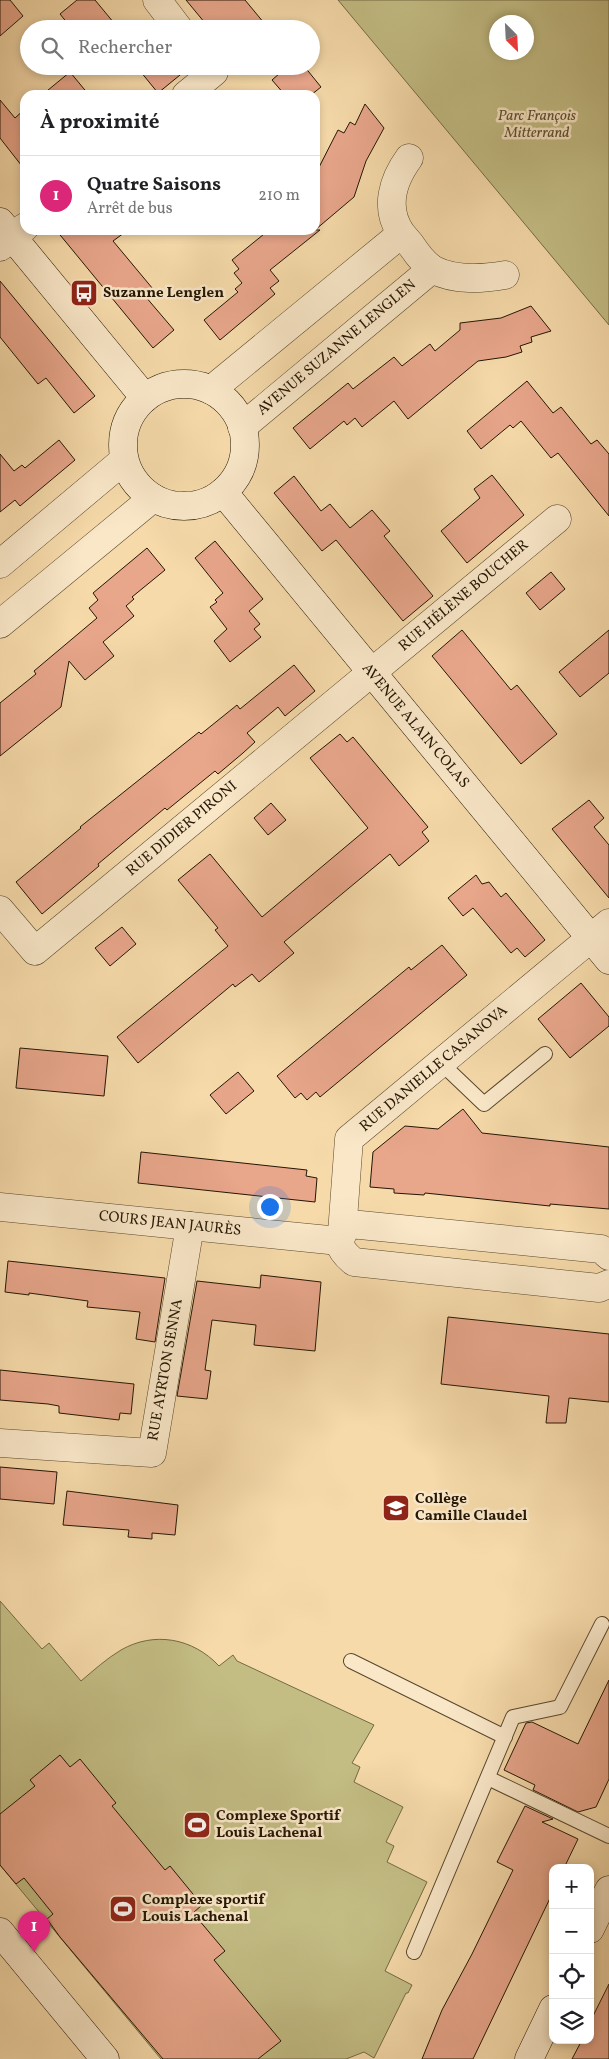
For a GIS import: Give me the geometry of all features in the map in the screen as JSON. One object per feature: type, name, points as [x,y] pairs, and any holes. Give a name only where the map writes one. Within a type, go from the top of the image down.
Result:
[{"type":"street","points":[[157,0],[173,20]]},
{"type":"street","points":[[192,90],[210,75]]},
{"type":"street","name":"AVENUE SUZANNE LENGLEN","points":[[242,427],[432,269],[422,261],[395,223],[392,201],[394,185],[398,173],[409,158]]},
{"type":"street","points":[[9,233],[145,398]]},
{"type":"street","points":[[211,390],[401,234]]},
{"type":"street","points":[[432,269],[470,279],[506,275]]},
{"type":"street","points":[[177,384],[194,385],[211,390],[224,399],[235,412],[242,427],[245,445],[242,463],[235,479],[222,492],[207,502],[189,506],[170,504],[153,498],[140,488],[124,460],[123,443],[126,426],[134,410],[145,398],[160,389],[177,384]]},
{"type":"street","points":[[0,564],[124,460]]},
{"type":"street","name":"AVENUE ALAIN COLAS","points":[[222,492],[371,672],[600,931],[609,960]]},
{"type":"street","points":[[0,624],[153,498]]},
{"type":"street","name":"RUE HÉLÈNE BOUCHER","points":[[371,672],[557,519]]},
{"type":"street","name":"RUE DIDIER PIRONI","points":[[0,910],[35,951],[371,672]]},
{"type":"street","name":"RUE DANIELLE CASANOVA","points":[[341,1237],[349,1139],[600,931]]},
{"type":"street","name":"COURS JEAN JAURÈS","points":[[0,1207],[190,1226],[341,1237],[350,1224],[601,1249],[609,1256]]},
{"type":"street","name":"RUE AYRTON SENNA","points":[[0,1442],[152,1453],[190,1226]]},
{"type":"street","points":[[341,1237],[344,1254],[354,1262],[599,1288],[609,1284]]},
{"type":"street","points":[[594,1921],[609,1890]]},
{"type":"street","points":[[0,1932],[105,2059]]},
{"type":"street","points":[[529,2059],[549,2017]]},
{"type":"lane","points":[[441,1063],[484,1104],[545,1054]]},
{"type":"lane","points":[[414,1952],[514,1717],[560,1707],[602,1624]]},
{"type":"lane","points":[[351,1661],[505,1738]]},
{"type":"lane","points":[[488,1778],[609,1836]]},
{"type":"green space","name":"Parc François Mitterrand","points":[[338,0],[609,0],[609,325]]},
{"type":"green space","name":"Complexe Sportif Louis Lachenal","points":[[0,1601],[42,1649],[49,1643],[81,1681],[110,1657],[134,1644],[160,1639],[173,1640],[197,1649],[209,1656],[219,1666],[233,1655],[237,1661],[374,1725],[352,1763],[360,1767],[354,1782],[403,1807],[386,1842],[394,1846],[387,1862],[427,1882],[385,1971],[412,1985],[408,1993],[406,1993],[374,2058],[364,2052],[346,2059],[161,2059],[0,1865]]},
{"type":"building","points":[[0,0],[10,0],[23,16],[0,36]]},
{"type":"building","points":[[77,0],[95,0],[112,20],[65,20],[60,14]]},
{"type":"building","points":[[186,0],[245,0],[262,20],[203,20]]},
{"type":"building","points":[[66,75],[72,75],[85,90],[48,90]]},
{"type":"building","points":[[143,75],[180,75],[162,90],[156,90]]},
{"type":"building","points":[[278,75],[311,75],[321,87],[317,90],[281,90],[272,80]]},
{"type":"building","points":[[0,100],[15,118],[20,114],[20,164],[0,138]]},
{"type":"building","points":[[365,104],[384,128],[366,161],[354,197],[320,226],[320,165],[338,130],[344,133],[350,122],[355,125]]},
{"type":"building","points":[[60,235],[121,235],[113,241],[153,289],[145,296],[174,330],[153,348]]},
{"type":"building","points":[[263,235],[314,235],[270,270],[279,281],[270,288],[275,294],[220,340],[204,320],[238,292],[235,289],[242,283],[234,273],[239,269],[232,260]]},
{"type":"building","points":[[0,281],[95,396],[74,413],[46,378],[38,384],[0,337]]},
{"type":"building","points":[[531,306],[551,331],[531,337],[532,342],[520,346],[522,352],[506,357],[478,361],[408,419],[394,401],[362,427],[355,418],[347,425],[344,421],[310,449],[293,428],[348,383],[353,389],[394,357],[402,366],[430,344],[435,351],[460,330],[460,323],[501,318]]},
{"type":"building","points":[[527,381],[553,413],[561,407],[591,444],[597,440],[609,454],[609,516],[558,453],[551,458],[521,421],[513,428],[510,425],[481,449],[467,431]]},
{"type":"building","points":[[59,440],[75,460],[20,506],[15,500],[0,512],[0,454],[14,471],[22,465],[25,468]]},
{"type":"building","points":[[492,475],[524,515],[467,563],[441,531],[480,498],[474,489]]},
{"type":"building","points":[[294,476],[321,511],[330,504],[350,528],[372,510],[390,531],[384,536],[433,596],[403,621],[336,540],[322,551],[274,493]]},
{"type":"building","points":[[215,541],[263,599],[249,611],[260,624],[254,629],[261,637],[230,662],[214,641],[227,629],[210,607],[217,602],[215,600],[223,593],[195,558]]},
{"type":"building","points":[[147,548],[165,570],[132,597],[134,599],[126,606],[134,616],[103,642],[114,656],[85,680],[69,661],[61,707],[0,756],[0,703],[36,674],[34,671],[97,618],[89,608],[98,600],[93,593]]},
{"type":"building","points":[[551,572],[565,589],[540,610],[526,593]]},
{"type":"building","points":[[462,630],[511,690],[517,685],[557,734],[521,764],[432,656]]},
{"type":"building","points":[[609,630],[609,673],[580,697],[559,672]]},
{"type":"building","points":[[294,665],[315,691],[285,716],[278,707],[247,733],[255,742],[243,753],[218,774],[215,771],[167,810],[165,808],[42,914],[16,882],[80,827],[199,732],[201,734],[237,705],[240,709]]},
{"type":"building","points":[[340,734],[347,742],[353,737],[428,827],[422,832],[429,841],[399,866],[390,854],[284,942],[294,953],[259,982],[252,974],[235,987],[233,984],[138,1063],[117,1037],[228,946],[215,930],[218,928],[178,880],[210,854],[262,917],[368,828],[310,758]]},
{"type":"building","points":[[589,800],[604,818],[594,827],[609,845],[609,898],[552,829]]},
{"type":"building","points":[[271,803],[286,820],[268,835],[254,818]]},
{"type":"building","points":[[476,875],[482,884],[489,882],[501,897],[506,893],[545,940],[525,957],[517,948],[511,953],[473,908],[463,916],[448,898]]},
{"type":"building","points":[[122,927],[136,944],[110,966],[95,948]]},
{"type":"building","points":[[442,945],[467,975],[320,1097],[316,1092],[307,1100],[301,1093],[295,1098],[277,1076],[409,967],[411,970]]},
{"type":"building","points":[[581,983],[609,1017],[609,1026],[570,1058],[538,1019]]},
{"type":"building","points":[[20,1048],[108,1056],[104,1096],[16,1088]]},
{"type":"building","points":[[238,1072],[254,1091],[226,1114],[210,1095]]},
{"type":"building","points":[[463,1109],[482,1133],[609,1147],[609,1209],[550,1204],[550,1206],[425,1193],[424,1195],[394,1193],[394,1189],[370,1187],[373,1152],[405,1126],[438,1129]]},
{"type":"building","points":[[141,1152],[307,1170],[306,1176],[317,1178],[315,1202],[138,1183]]},
{"type":"building","points":[[8,1261],[165,1278],[155,1342],[136,1339],[140,1312],[87,1307],[88,1301],[29,1293],[29,1295],[5,1292]]},
{"type":"building","points":[[261,1275],[321,1282],[315,1351],[254,1345],[256,1325],[212,1320],[205,1370],[211,1371],[207,1399],[177,1396],[197,1281],[260,1288]]},
{"type":"building","points":[[448,1317],[609,1334],[609,1402],[569,1398],[566,1423],[546,1423],[549,1396],[441,1384]]},
{"type":"building","points":[[0,1370],[134,1384],[131,1414],[120,1413],[119,1420],[59,1413],[59,1406],[48,1404],[0,1400]]},
{"type":"building","points":[[0,1467],[57,1472],[54,1504],[0,1499]]},
{"type":"building","points":[[67,1491],[178,1505],[175,1535],[152,1533],[152,1539],[128,1537],[129,1530],[63,1525]]},
{"type":"building","points":[[609,1680],[609,1779],[596,1807],[578,1812],[533,1790],[535,1785],[504,1770],[526,1723],[532,1722],[578,1744]]},
{"type":"building","name":"Complexe sportif Louis Lachenal","points":[[60,1755],[70,1767],[80,1759],[116,1803],[112,1806],[165,1870],[170,1866],[202,1905],[193,1913],[225,1951],[214,1960],[281,2041],[258,2059],[163,2059],[60,1937],[47,1919],[53,1914],[24,1878],[16,1884],[0,1865],[0,1814],[35,1786],[30,1780]]},
{"type":"building","points":[[525,1806],[553,1819],[542,1822],[578,1839],[566,1864],[549,1864],[549,1900],[473,2059],[422,2059],[442,2010],[513,1870],[497,1862]]},
{"type":"building","points":[[609,1984],[609,2059],[572,2059],[580,2044],[594,2044],[594,2014]]},
{"type":"place","name":"Suzanne Lenglen","points":[[84,293]]},
{"type":"place","name":"Collège Camille Claudel","points":[[396,1508]]},
{"type":"place","name":"Complexe Sportif Louis Lachenal","points":[[197,1825]]},
{"type":"place","name":"Complexe sportif Louis Lachenal","points":[[123,1909]]},
{"type":"place","name":"Quatre Saisons","points":[[34,1952]]}]
